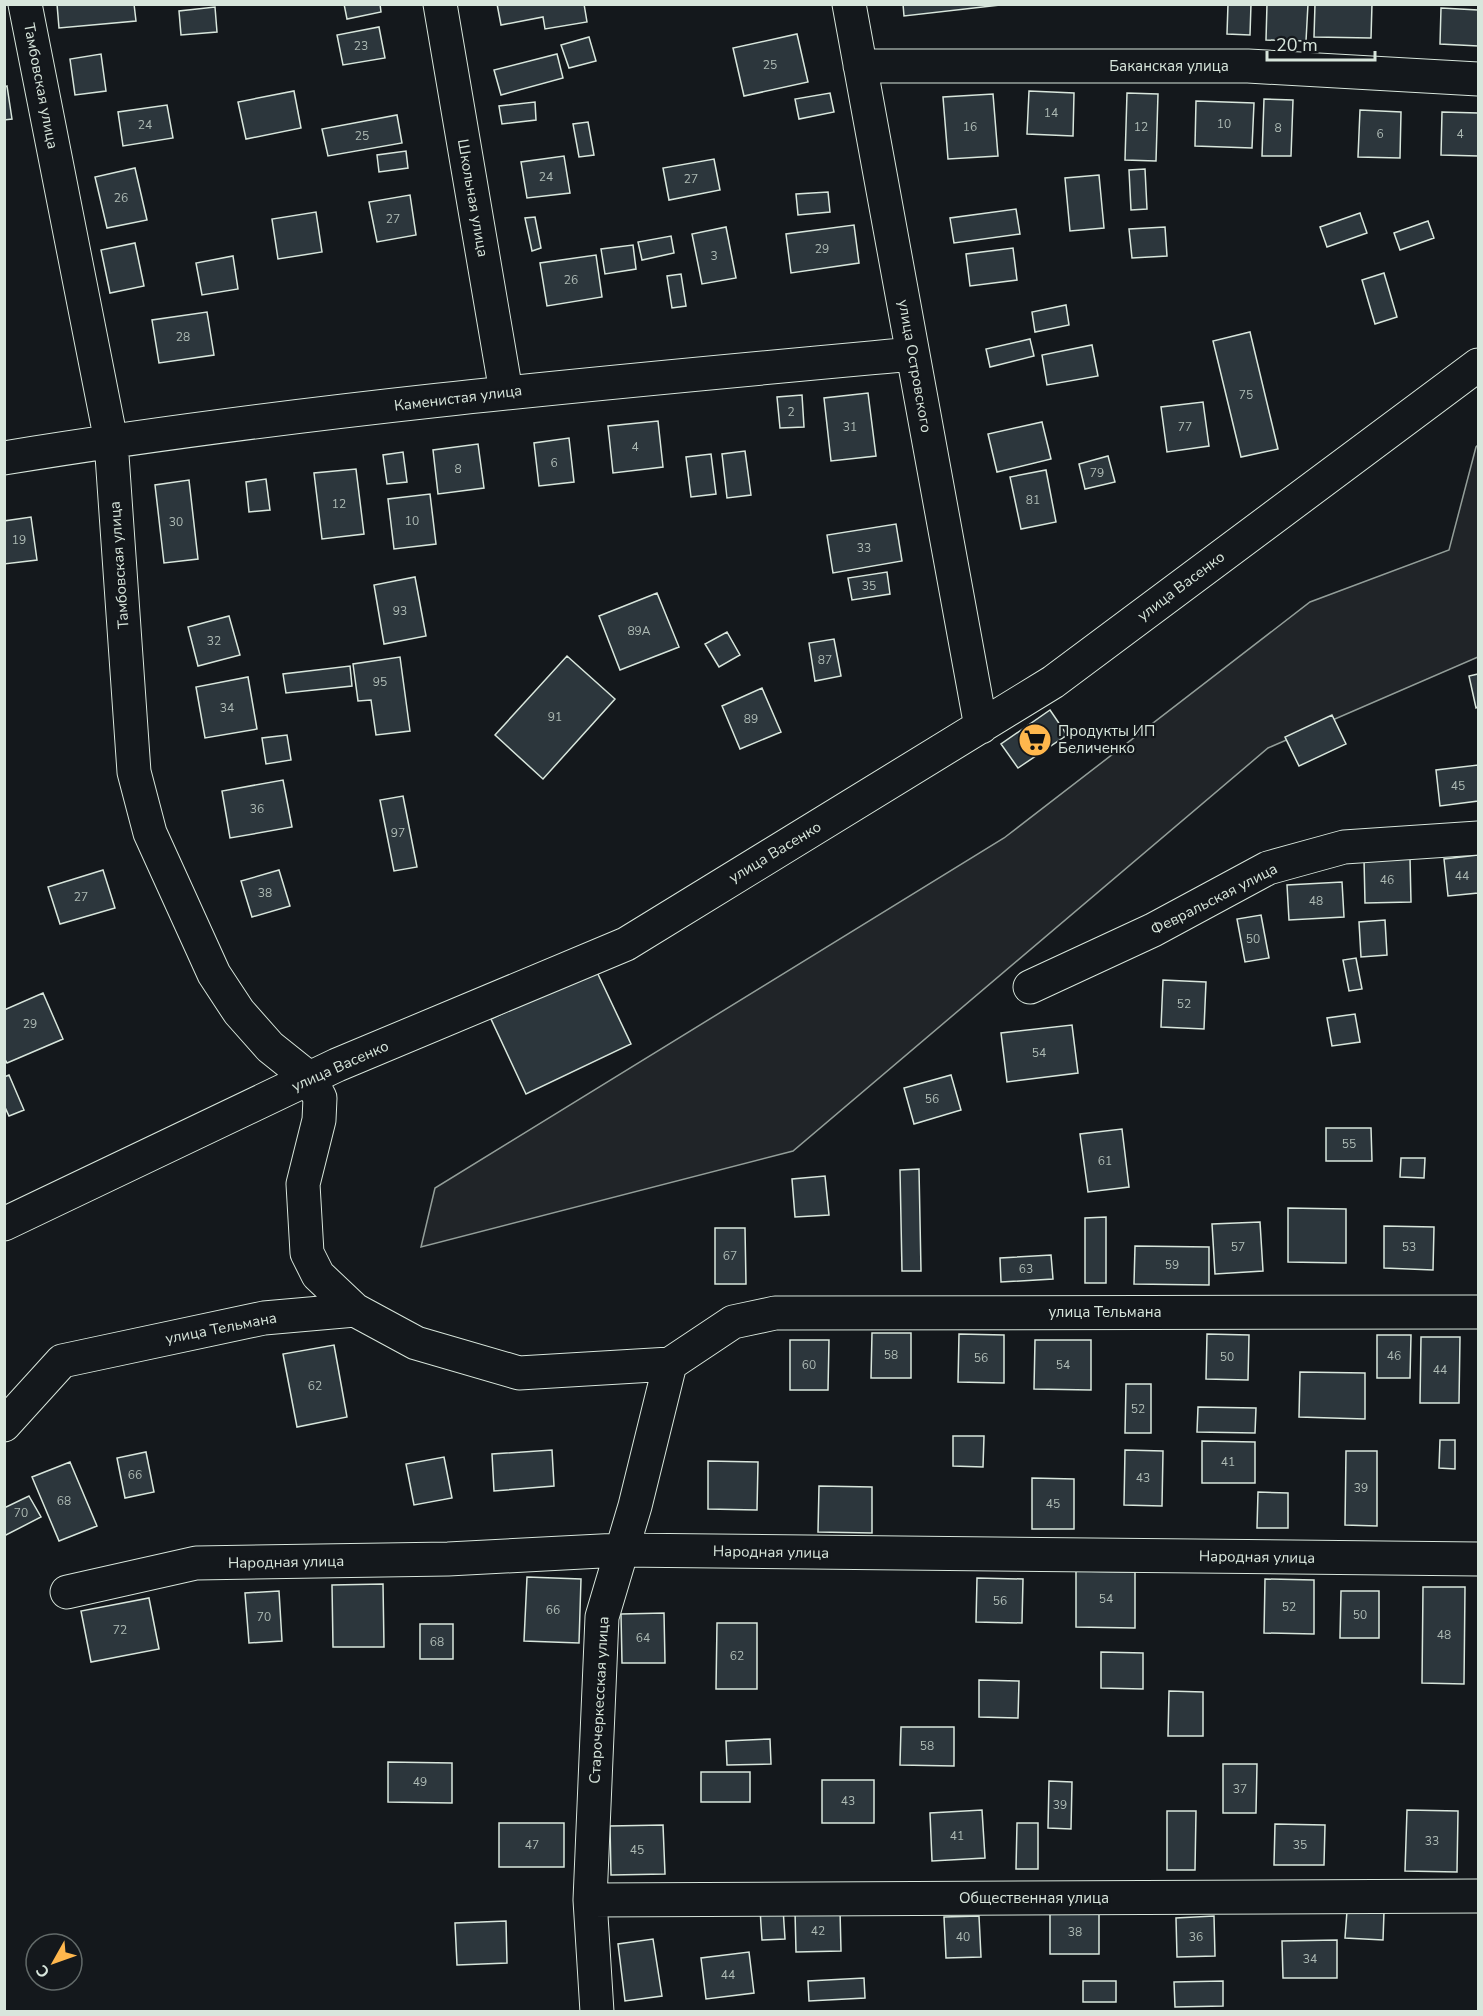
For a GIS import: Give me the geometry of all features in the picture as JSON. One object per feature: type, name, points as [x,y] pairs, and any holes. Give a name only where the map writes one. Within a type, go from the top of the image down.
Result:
[{"type":"street","name":"Тамбовская улица","points":[[25,4],[111,441],[134,772],[150,833],[214,974],[239,1012],[270,1047],[310,1078]]},
{"type":"street","name":"Школьная улица","points":[[440,4],[506,392]]},
{"type":"street","name":"улица Островского","points":[[849,4],[981,727]]},
{"type":"street","name":"Баканская улица","points":[[860,66],[1248,66],[1479,79]]},
{"type":"street","name":"Каменистая улица","points":[[4,458],[111,441],[506,392],[913,354]]},
{"type":"street","name":"улица Васенко","points":[[4,1224],[337,1065],[626,944],[1053,682],[1479,365]]},
{"type":"street","name":"Февральская улица","points":[[1030,987],[1153,930],[1268,868],[1344,847],[1479,838]]},
{"type":"street","points":[[310,1078],[320,1098],[319,1120],[303,1184],[307,1253],[318,1275],[355,1310],[416,1343],[519,1373],[670,1364]]},
{"type":"street","name":"улица Тельмана","points":[[4,1425],[62,1361],[264,1318],[355,1310]]},
{"type":"street","name":"улица Тельмана","points":[[670,1364],[732,1322],[775,1312],[1479,1312]]},
{"type":"street","name":"Старочеркесская улица","points":[[597,2012],[590,1900],[602,1617],[635,1506],[670,1364]]},
{"type":"street","name":"Народная улица","points":[[68,1592],[196,1563],[448,1559],[621,1550],[1479,1559]]},
{"type":"street","name":"Общественная улица","points":[[590,1900],[1479,1896]]},
{"type":"shaded area","points":[[1478,445],[1478,657],[1268,748],[793,1151],[421,1247],[435,1188],[1004,838],[1310,602],[1449,550]]},
{"type":"building","points":[[57,4],[134,4],[136,21],[59,28]]},
{"type":"building","points":[[344,4],[380,4],[381,12],[347,19]]},
{"type":"building","points":[[497,4],[584,4],[587,22],[545,29],[543,17],[501,25]]},
{"type":"building","points":[[903,4],[1009,4],[904,16]]},
{"type":"building","points":[[1228,4],[1251,4],[1250,35],[1227,34]]},
{"type":"building","points":[[1267,4],[1308,4],[1306,41],[1266,40]]},
{"type":"building","points":[[1315,4],[1372,4],[1371,38],[1314,37]]},
{"type":"building","points":[[215,7],[217,32],[181,35],[179,11]]},
{"type":"building","points":[[1441,8],[1478,10],[1478,46],[1440,44]]},
{"type":"building","points":[[379,27],[385,58],[343,65],[337,35]]},
{"type":"building","points":[[797,34],[808,82],[744,96],[733,48]]},
{"type":"building","points":[[589,37],[596,61],[569,68],[561,45]]},
{"type":"building","points":[[101,54],[106,91],[75,95],[70,59]]},
{"type":"building","points":[[557,54],[563,78],[501,95],[494,70]]},
{"type":"building","points":[[7,86],[12,119],[4,120],[4,87]]},
{"type":"building","points":[[294,91],[301,128],[246,139],[238,102]]},
{"type":"building","points":[[1029,91],[1074,93],[1073,136],[1027,134]]},
{"type":"building","points":[[830,93],[834,112],[799,119],[795,99]]},
{"type":"building","points":[[1127,93],[1158,94],[1156,161],[1125,160]]},
{"type":"building","points":[[993,94],[998,156],[948,159],[943,97]]},
{"type":"building","points":[[1264,99],[1293,100],[1291,156],[1262,156]]},
{"type":"building","points":[[1196,101],[1254,103],[1252,148],[1195,146]]},
{"type":"building","points":[[535,102],[536,120],[502,124],[499,106]]},
{"type":"building","points":[[167,105],[173,138],[123,146],[118,112]]},
{"type":"building","points":[[1360,110],[1401,112],[1400,158],[1358,157]]},
{"type":"building","points":[[1442,112],[1478,113],[1478,156],[1441,155]]},
{"type":"building","points":[[397,115],[402,143],[328,156],[322,129]]},
{"type":"building","points":[[588,122],[594,155],[579,157],[573,124]]},
{"type":"building","points":[[406,151],[408,168],[379,172],[377,155]]},
{"type":"building","points":[[564,156],[570,193],[527,198],[521,162]]},
{"type":"building","points":[[714,159],[720,190],[669,200],[663,168]]},
{"type":"building","points":[[135,168],[147,220],[107,228],[95,177]]},
{"type":"building","points":[[1145,169],[1147,209],[1131,210],[1129,170]]},
{"type":"building","points":[[1099,175],[1104,228],[1070,231],[1065,178]]},
{"type":"building","points":[[828,192],[830,212],[798,215],[796,194]]},
{"type":"building","points":[[410,195],[416,235],[377,242],[369,202]]},
{"type":"building","points":[[1016,209],[1020,234],[954,243],[950,218]]},
{"type":"building","points":[[316,212],[322,252],[278,259],[272,219]]},
{"type":"building","points":[[1360,213],[1367,233],[1327,247],[1320,227]]},
{"type":"building","points":[[535,217],[541,248],[532,251],[525,218]]},
{"type":"building","points":[[1428,221],[1434,238],[1400,250],[1394,233]]},
{"type":"building","points":[[854,225],[859,263],[791,273],[786,234]]},
{"type":"building","points":[[726,227],[736,278],[702,284],[692,234]]},
{"type":"building","points":[[1165,227],[1167,256],[1132,258],[1129,229]]},
{"type":"building","points":[[671,236],[674,253],[642,260],[638,242]]},
{"type":"building","points":[[135,243],[144,286],[110,293],[101,250]]},
{"type":"building","points":[[633,245],[636,269],[605,274],[601,249]]},
{"type":"building","points":[[1013,248],[1017,280],[970,286],[966,254]]},
{"type":"building","points":[[596,255],[602,297],[547,306],[540,263]]},
{"type":"building","points":[[233,256],[238,289],[202,295],[196,263]]},
{"type":"building","points":[[1384,273],[1397,317],[1375,324],[1362,280]]},
{"type":"building","points":[[681,274],[686,306],[672,308],[667,276]]},
{"type":"building","points":[[1066,305],[1069,325],[1035,332],[1032,312]]},
{"type":"building","points":[[207,312],[214,355],[159,363],[152,320]]},
{"type":"building","points":[[1250,332],[1278,449],[1241,457],[1213,341]]},
{"type":"building","points":[[1030,339],[1034,356],[990,367],[986,349]]},
{"type":"building","points":[[1092,345],[1098,376],[1047,385],[1042,355]]},
{"type":"building","points":[[868,393],[876,456],[831,461],[824,398]]},
{"type":"building","points":[[802,395],[804,427],[780,428],[777,397]]},
{"type":"building","points":[[1203,402],[1209,446],[1167,452],[1161,407]]},
{"type":"building","points":[[658,421],[663,467],[613,473],[608,426]]},
{"type":"building","points":[[1042,422],[1051,459],[997,472],[988,434]]},
{"type":"building","points":[[569,438],[574,482],[539,486],[534,443]]},
{"type":"building","points":[[478,444],[484,488],[438,494],[433,450]]},
{"type":"building","points":[[745,451],[751,495],[727,498],[722,454]]},
{"type":"building","points":[[403,452],[407,482],[387,484],[383,455]]},
{"type":"building","points":[[711,454],[716,494],[691,497],[686,457]]},
{"type":"building","points":[[1108,456],[1115,482],[1085,489],[1079,464]]},
{"type":"building","points":[[356,469],[364,534],[322,539],[314,473]]},
{"type":"building","points":[[1046,470],[1056,522],[1021,529],[1010,477]]},
{"type":"building","points":[[266,479],[270,510],[249,512],[246,482]]},
{"type":"building","points":[[189,480],[198,559],[164,563],[155,485]]},
{"type":"building","points":[[430,494],[436,544],[394,549],[388,499]]},
{"type":"building","points":[[31,517],[37,560],[4,564],[4,521]]},
{"type":"building","points":[[896,524],[902,561],[833,573],[827,535]]},
{"type":"building","points":[[887,572],[890,594],[852,600],[848,578]]},
{"type":"building","points":[[415,577],[426,636],[384,644],[374,585]]},
{"type":"building","points":[[657,593],[679,647],[620,670],[599,616]]},
{"type":"building","points":[[229,616],[240,655],[198,666],[188,627]]},
{"type":"building","points":[[727,632],[740,655],[719,667],[705,644]]},
{"type":"building","points":[[834,639],[841,676],[815,681],[809,643]]},
{"type":"building","points":[[567,656],[615,699],[543,779],[495,735]]},
{"type":"building","points":[[400,657],[410,731],[376,735],[371,700],[358,701],[353,664]]},
{"type":"building","points":[[350,666],[352,686],[286,693],[283,674]]},
{"type":"building","points":[[1478,674],[1478,707],[1476,708],[1469,676]]},
{"type":"building","points":[[248,677],[257,729],[205,738],[196,687]]},
{"type":"building","points":[[762,688],[781,732],[740,749],[722,706]]},
{"type":"building","points":[[1050,710],[1067,735],[1018,768],[1001,744]]},
{"type":"building","points":[[1332,715],[1346,744],[1299,766],[1285,737]]},
{"type":"building","points":[[287,735],[291,760],[266,764],[262,738]]},
{"type":"building","points":[[1478,765],[1478,801],[1440,806],[1436,770]]},
{"type":"building","points":[[283,780],[292,827],[230,838],[222,791]]},
{"type":"building","points":[[403,796],[417,867],[394,871],[380,800]]},
{"type":"building","points":[[1478,855],[1478,893],[1448,896],[1444,859]]},
{"type":"building","points":[[1410,858],[1411,902],[1365,903],[1364,859]]},
{"type":"building","points":[[103,870],[115,908],[60,924],[48,887]]},
{"type":"building","points":[[279,870],[290,906],[252,917],[241,881]]},
{"type":"building","points":[[1342,882],[1344,917],[1289,920],[1287,885]]},
{"type":"building","points":[[1261,915],[1269,958],[1245,962],[1237,919]]},
{"type":"building","points":[[1385,920],[1387,955],[1361,957],[1359,922]]},
{"type":"building","points":[[1356,958],[1362,989],[1349,991],[1343,960]]},
{"type":"building","points":[[596,970],[631,1044],[526,1094],[491,1019]]},
{"type":"building","points":[[1163,980],[1206,982],[1204,1029],[1161,1027]]},
{"type":"building","points":[[43,993],[63,1039],[7,1063],[4,1058],[4,1010]]},
{"type":"building","points":[[1355,1014],[1360,1042],[1332,1046],[1327,1018]]},
{"type":"building","points":[[1072,1025],[1078,1073],[1007,1082],[1001,1033]]},
{"type":"building","points":[[9,1075],[24,1110],[9,1116],[4,1105],[4,1077]]},
{"type":"building","points":[[951,1075],[961,1110],[914,1124],[904,1088]]},
{"type":"building","points":[[1326,1128],[1371,1128],[1372,1161],[1326,1161]]},
{"type":"building","points":[[1122,1129],[1129,1187],[1088,1192],[1080,1134]]},
{"type":"building","points":[[1401,1158],[1425,1158],[1424,1178],[1400,1177]]},
{"type":"building","points":[[919,1169],[921,1271],[902,1271],[900,1170]]},
{"type":"building","points":[[825,1176],[829,1215],[795,1217],[792,1179]]},
{"type":"building","points":[[1288,1208],[1346,1209],[1346,1263],[1288,1262]]},
{"type":"building","points":[[1106,1217],[1106,1283],[1085,1283],[1085,1218]]},
{"type":"building","points":[[1260,1222],[1263,1271],[1215,1274],[1212,1224]]},
{"type":"building","points":[[1384,1226],[1434,1227],[1433,1270],[1384,1268]]},
{"type":"building","points":[[715,1228],[745,1228],[746,1284],[715,1284]]},
{"type":"building","points":[[1135,1246],[1209,1247],[1209,1285],[1134,1284]]},
{"type":"building","points":[[1051,1255],[1053,1279],[1001,1282],[1000,1258]]},
{"type":"building","points":[[872,1333],[911,1333],[911,1378],[871,1378]]},
{"type":"building","points":[[959,1334],[1004,1335],[1004,1383],[958,1382]]},
{"type":"building","points":[[1207,1334],[1249,1335],[1248,1380],[1206,1379]]},
{"type":"building","points":[[1377,1335],[1411,1335],[1410,1378],[1377,1378]]},
{"type":"building","points":[[1421,1337],[1460,1337],[1459,1403],[1420,1403]]},
{"type":"building","points":[[790,1340],[829,1340],[828,1390],[790,1390]]},
{"type":"building","points":[[1035,1340],[1091,1340],[1091,1390],[1034,1389]]},
{"type":"building","points":[[334,1345],[347,1417],[297,1427],[283,1354]]},
{"type":"building","points":[[1300,1372],[1365,1373],[1365,1419],[1299,1417]]},
{"type":"building","points":[[1126,1384],[1151,1384],[1151,1433],[1125,1433]]},
{"type":"building","points":[[1198,1407],[1256,1408],[1255,1433],[1197,1432]]},
{"type":"building","points":[[953,1436],[984,1436],[983,1467],[953,1466]]},
{"type":"building","points":[[1440,1440],[1455,1440],[1455,1469],[1439,1468]]},
{"type":"building","points":[[1202,1441],[1255,1442],[1255,1483],[1202,1483]]},
{"type":"building","points":[[552,1450],[554,1486],[494,1491],[492,1454]]},
{"type":"building","points":[[1125,1450],[1163,1451],[1162,1506],[1124,1505]]},
{"type":"building","points":[[1346,1451],[1377,1451],[1377,1526],[1345,1525]]},
{"type":"building","points":[[146,1452],[154,1492],[125,1498],[117,1458]]},
{"type":"building","points":[[444,1457],[452,1498],[414,1505],[406,1464]]},
{"type":"building","points":[[708,1461],[758,1462],[757,1510],[708,1509]]},
{"type":"building","points":[[70,1462],[97,1526],[59,1541],[32,1477]]},
{"type":"building","points":[[1032,1478],[1074,1479],[1074,1529],[1032,1529]]},
{"type":"building","points":[[819,1486],[872,1487],[872,1533],[818,1532]]},
{"type":"building","points":[[1258,1492],[1288,1493],[1288,1528],[1257,1528]]},
{"type":"building","points":[[29,1496],[41,1517],[4,1536],[4,1508]]},
{"type":"building","points":[[1076,1571],[1135,1572],[1135,1628],[1076,1627]]},
{"type":"building","points":[[527,1577],[581,1579],[579,1643],[524,1641]]},
{"type":"building","points":[[977,1578],[1023,1579],[1022,1623],[976,1622]]},
{"type":"building","points":[[1265,1579],[1314,1580],[1314,1634],[1264,1633]]},
{"type":"building","points":[[383,1584],[384,1647],[333,1647],[332,1585]]},
{"type":"building","points":[[1423,1587],[1465,1587],[1464,1684],[1422,1683]]},
{"type":"building","points":[[279,1591],[282,1641],[249,1643],[245,1593]]},
{"type":"building","points":[[1341,1591],[1379,1591],[1379,1638],[1340,1638]]},
{"type":"building","points":[[149,1598],[159,1649],[91,1662],[81,1611]]},
{"type":"building","points":[[664,1613],[665,1663],[622,1663],[621,1614]]},
{"type":"building","points":[[717,1623],[757,1623],[757,1689],[716,1689]]},
{"type":"building","points":[[420,1624],[453,1624],[453,1659],[420,1659]]},
{"type":"building","points":[[1101,1652],[1143,1653],[1143,1689],[1101,1688]]},
{"type":"building","points":[[979,1680],[1019,1681],[1018,1718],[979,1717]]},
{"type":"building","points":[[1169,1691],[1203,1692],[1203,1736],[1168,1736]]},
{"type":"building","points":[[901,1727],[954,1727],[954,1766],[900,1765]]},
{"type":"building","points":[[770,1739],[771,1764],[727,1765],[726,1741]]},
{"type":"building","points":[[388,1762],[452,1763],[452,1803],[388,1802]]},
{"type":"building","points":[[1223,1764],[1257,1764],[1256,1813],[1223,1813]]},
{"type":"building","points":[[701,1772],[750,1772],[750,1802],[701,1802]]},
{"type":"building","points":[[822,1780],[874,1780],[874,1823],[822,1823]]},
{"type":"building","points":[[1049,1781],[1072,1782],[1071,1829],[1048,1828]]},
{"type":"building","points":[[982,1810],[985,1858],[932,1861],[930,1813]]},
{"type":"building","points":[[1407,1810],[1458,1811],[1457,1872],[1405,1871]]},
{"type":"building","points":[[1167,1811],[1196,1811],[1195,1870],[1167,1870]]},
{"type":"building","points":[[499,1823],[564,1823],[564,1867],[499,1867]]},
{"type":"building","points":[[1017,1823],[1038,1823],[1038,1869],[1016,1869]]},
{"type":"building","points":[[1275,1824],[1325,1825],[1324,1865],[1274,1865]]},
{"type":"building","points":[[663,1825],[665,1874],[611,1875],[610,1826]]},
{"type":"building","points":[[783,1908],[785,1939],[762,1940],[760,1909]]},
{"type":"building","points":[[840,1910],[841,1951],[796,1952],[795,1911]]},
{"type":"building","points":[[1099,1910],[1099,1954],[1050,1954],[1050,1911]]},
{"type":"building","points":[[1347,1911],[1384,1912],[1383,1940],[1345,1938]]},
{"type":"building","points":[[979,1916],[981,1957],[946,1958],[944,1917]]},
{"type":"building","points":[[1214,1916],[1215,1956],[1177,1957],[1176,1918]]},
{"type":"building","points":[[506,1921],[507,1963],[457,1965],[455,1923]]},
{"type":"building","points":[[653,1939],[662,1996],[625,2001],[618,1944]]},
{"type":"building","points":[[1337,1940],[1337,1978],[1283,1978],[1282,1941]]},
{"type":"building","points":[[749,1952],[754,1993],[706,1999],[701,1958]]},
{"type":"building","points":[[864,1978],[865,1998],[809,2001],[808,1981]]},
{"type":"building","points":[[1083,1981],[1116,1981],[1116,2002],[1083,2002]]},
{"type":"building","points":[[1223,1981],[1223,2006],[1175,2007],[1174,1982]]},
{"type":"place","name":"Продукты ИП Беличенко","points":[[1035,740]]}]
